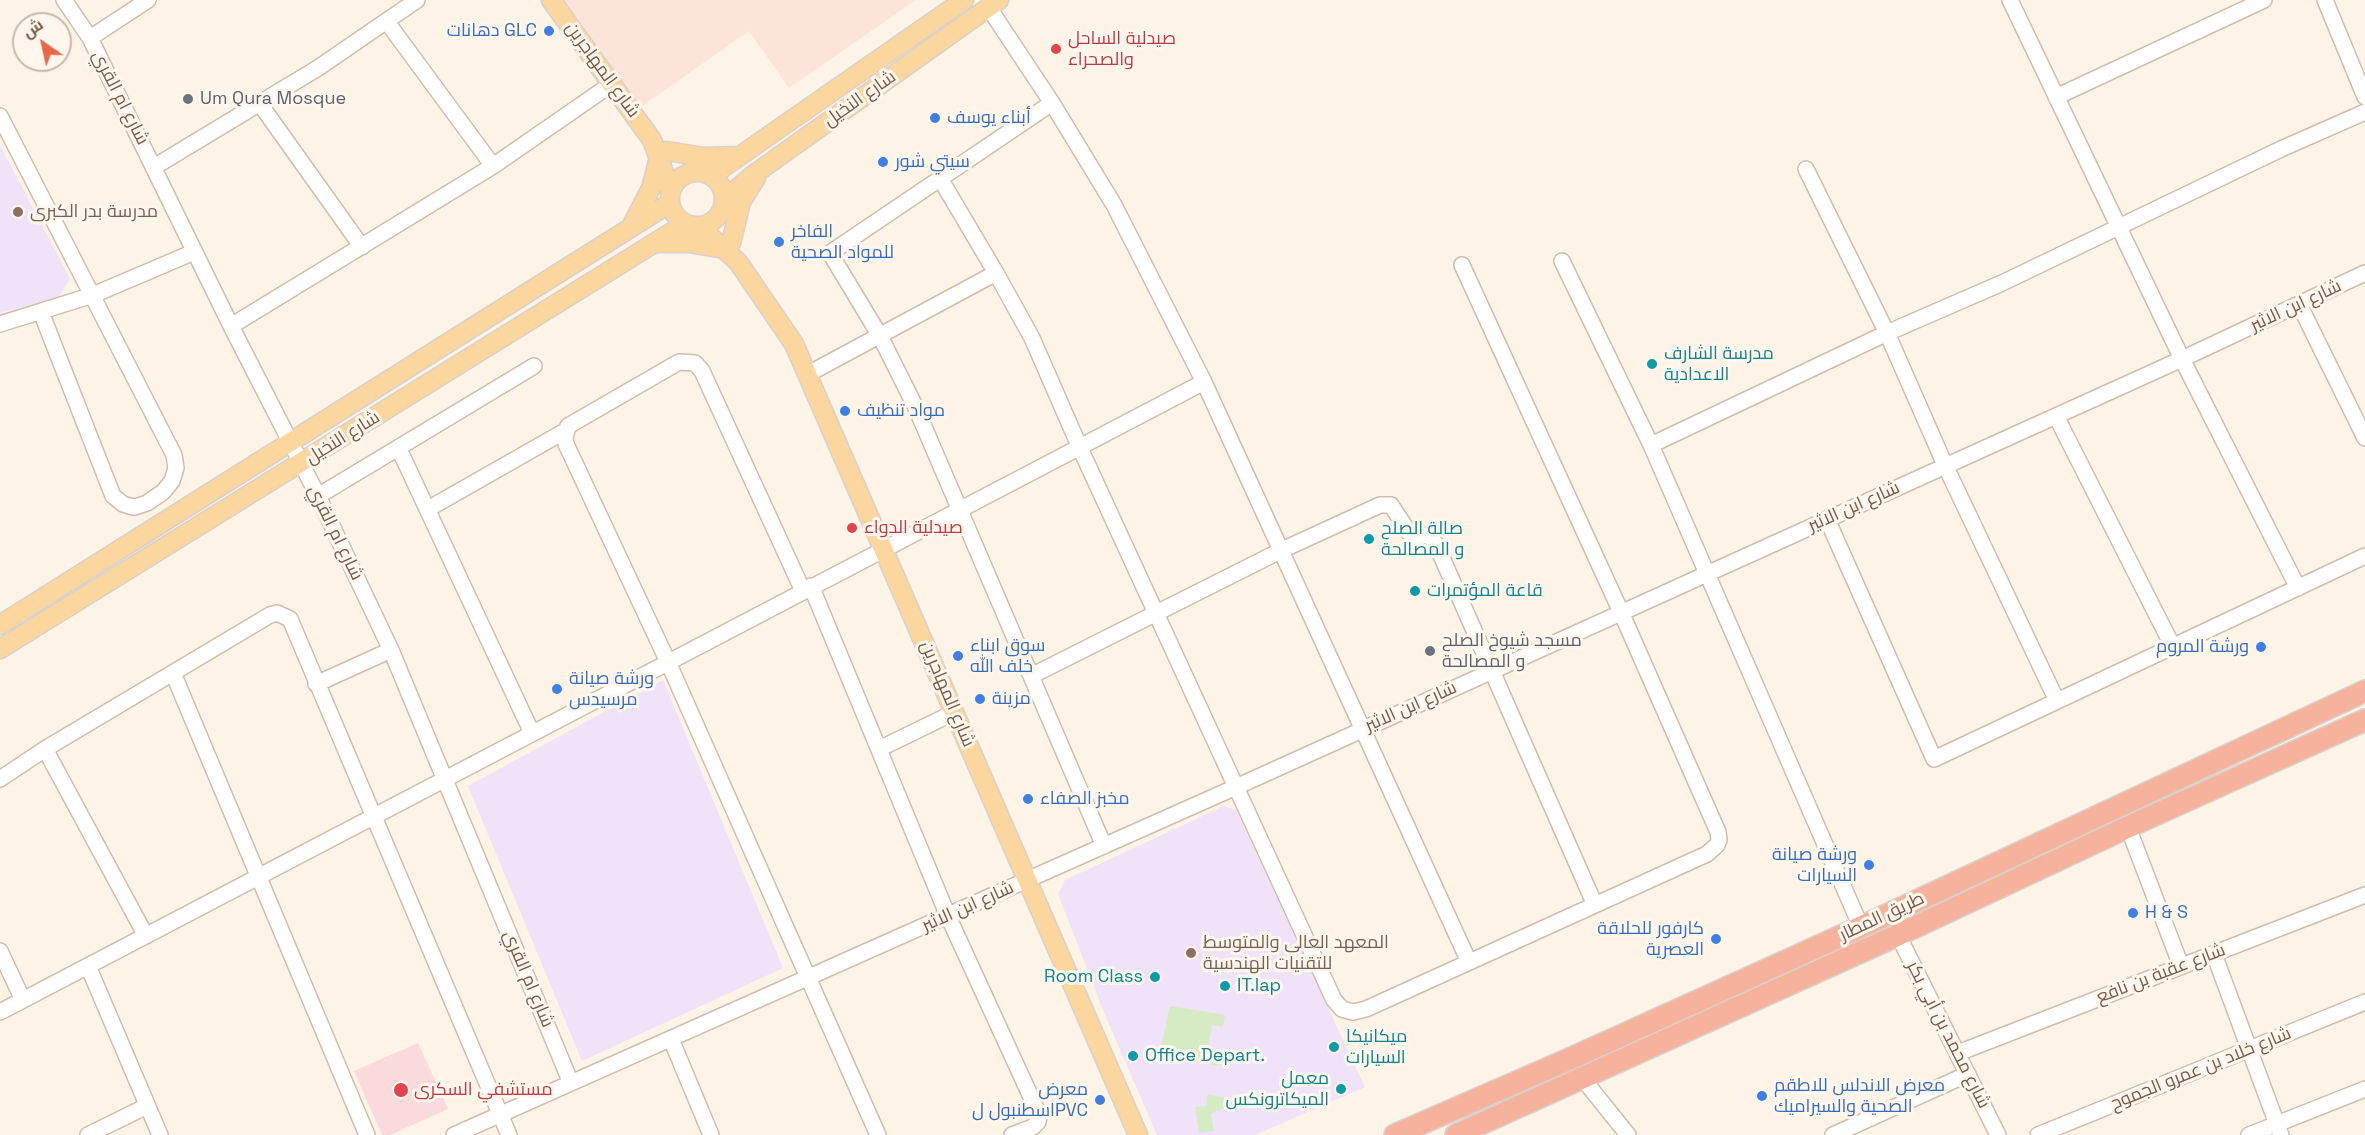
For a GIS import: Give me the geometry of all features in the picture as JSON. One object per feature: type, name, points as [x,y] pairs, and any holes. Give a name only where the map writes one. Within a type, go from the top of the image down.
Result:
[{"type":"highway","name":"طريق المطار","points":[[1395,1135],[1861,927],[2365,691]]},
{"type":"highway","name":"طريق المطار","points":[[1456,1135],[2365,720]]},
{"type":"main road","name":"شارع المهاجرين","points":[[551,0],[659,149],[670,197]]},
{"type":"main road","name":"شارع النخيل","points":[[703,174],[742,156],[964,0]]},
{"type":"main road","name":"شارع النخيل","points":[[722,207],[764,167],[994,4]]},
{"type":"main road","name":"شارع المهاجرين","points":[[659,149],[703,174]]},
{"type":"main road","points":[[629,229],[651,188],[659,149],[704,157],[742,156]]},
{"type":"main road","points":[[655,243],[671,241],[728,246],[741,202],[764,167]]},
{"type":"main road","points":[[703,174],[720,186],[722,207],[714,220],[692,225],[678,219],[670,197],[680,178],[703,174]]},
{"type":"main road","name":"شارع النخيل","points":[[0,625],[629,229],[670,197]]},
{"type":"main road","name":"شارع المهاجرين","points":[[722,207],[728,246],[788,335],[808,374],[1138,1135]]},
{"type":"main road","name":"شارع المهاجرين","points":[[692,225],[728,246]]},
{"type":"main road","name":"شارع النخيل","points":[[0,649],[655,243],[692,225]]},
{"type":"street","name":"شارع ام القري","points":[[64,0],[90,38],[194,252],[318,496],[391,650],[571,1083]]},
{"type":"street","points":[[90,38],[148,0]]},
{"type":"street","points":[[154,166],[260,104],[417,0]]},
{"type":"street","points":[[2010,0],[2182,359],[2298,588]]},
{"type":"street","points":[[2056,97],[2264,0]]},
{"type":"street","points":[[2325,0],[2365,97]]},
{"type":"street","points":[[994,4],[1114,205],[1204,382],[1469,962]]},
{"type":"street","points":[[387,22],[493,166]]},
{"type":"street","points":[[231,326],[493,166],[613,83]]},
{"type":"street","points":[[1053,103],[831,253],[880,336],[916,408],[1104,846]]},
{"type":"street","points":[[260,104],[362,246]]},
{"type":"street","points":[[1651,445],[1887,333],[2002,283],[2281,149],[2365,112]]},
{"type":"street","points":[[0,117],[176,461],[175,475],[168,487],[141,505],[123,504],[110,491],[41,312]]},
{"type":"street","points":[[1806,169],[1887,333],[1945,465],[2057,701]]},
{"type":"street","points":[[940,180],[1032,338],[1080,448],[1334,1000],[1342,1009],[1360,1012],[1707,854],[1713,850],[1719,840],[1718,832],[1621,612],[1462,265]]},
{"type":"street","points":[[0,324],[93,295],[194,252]]},
{"type":"street","points":[[1562,261],[1651,445],[1861,927]]},
{"type":"street","points":[[808,374],[996,273]]},
{"type":"street","name":"شارع ابن الاثير","points":[[454,1135],[1028,881],[2182,359],[2365,273]]},
{"type":"street","points":[[2300,304],[2365,438]]},
{"type":"street","points":[[428,509],[565,431],[573,422],[679,362],[695,363],[702,371],[807,588],[879,749],[948,916],[1039,1116],[1038,1122],[1033,1127],[1012,1135]]},
{"type":"street","points":[[318,496],[534,366]]},
{"type":"street","points":[[0,1012],[1204,382]]},
{"type":"street","points":[[2056,416],[2172,647]]},
{"type":"street","points":[[565,431],[566,444],[668,662],[878,1135]]},
{"type":"street","points":[[399,449],[532,733]]},
{"type":"street","points":[[1031,676],[1281,550],[1380,505],[1391,505],[1412,537],[1428,535],[1433,538],[1493,670],[1594,905]]},
{"type":"street","points":[[1827,519],[1934,759],[2365,556]]},
{"type":"street","points":[[0,779],[45,749],[277,613],[290,620],[509,1135]]},
{"type":"street","points":[[316,684],[391,650]]},
{"type":"street","points":[[173,673],[367,1135]]},
{"type":"street","points":[[879,749],[955,712]]},
{"type":"street","points":[[45,749],[146,936]]},
{"type":"street","points":[[2128,827],[2181,966]]},
{"type":"street","name":"شارع عقبة بن نافع","points":[[1958,1053],[2365,895]]},
{"type":"street","name":"شارع محمد بن أبي بكر","points":[[1898,935],[1998,1135]]},
{"type":"street","points":[[0,951],[23,1000]]},
{"type":"street","points":[[2214,954],[2279,1129]]},
{"type":"street","points":[[88,966],[159,1135]]},
{"type":"street","name":"شارع خلاد بن عمرو الجموح","points":[[2038,1135],[2365,1002]]},
{"type":"street","points":[[671,1039],[711,1135]]},
{"type":"street","points":[[1833,1135],[1968,1074]]},
{"type":"street","points":[[1582,1079],[1628,1135]]},
{"type":"street","points":[[2248,1135],[2279,1129],[2365,1089]]},
{"type":"street","points":[[88,1135],[147,1106]]},
{"type":"shaded area","points":[[562,0],[916,0],[789,88],[749,31],[638,109]]},
{"type":"shaded area","name":"مدرسة بدر الكبرى","points":[[0,145],[70,279],[58,297],[0,313]]},
{"type":"shaded area","points":[[663,680],[783,968],[582,1061],[468,786]]},
{"type":"shaded area","name":"المعهد العالي والمتوسط للتقنيات الهندسية","points":[[1224,806],[1236,810],[1365,1087],[1255,1135],[1157,1135],[1105,1015],[1058,894],[1065,880]]},
{"type":"shaded area","name":"مستشفي السكرى","points":[[418,1043],[448,1109],[390,1135],[382,1135],[354,1071]]},
{"type":"green space","points":[[1170,1006],[1225,1015],[1223,1027],[1212,1025],[1208,1051],[1221,1053],[1219,1066],[1159,1055]]},
{"type":"green space","points":[[1207,1095],[1242,1099],[1211,1114],[1214,1131],[1199,1133],[1195,1107],[1207,1106]]},
{"type":"place","name":"دهانات GLC","points":[[549,31]]},
{"type":"place","name":"صيدلية الساحل والصحراء","points":[[1056,49]]},
{"type":"place","name":"Um Qura Mosque","points":[[188,99]]},
{"type":"place","name":"أبناء يوسف","points":[[935,118]]},
{"type":"place","name":"سيتي شور","points":[[883,162]]},
{"type":"place","name":"مدرسة بدر الكبرى","points":[[18,212]]},
{"type":"place","name":"الفاخر للمواد الصحية","points":[[779,242]]},
{"type":"place","name":"مدرسة الشارف الاعدادية","points":[[1652,364]]},
{"type":"place","name":"مواد تنظيف","points":[[845,411]]},
{"type":"place","name":"صيدلية الدواء","points":[[852,528]]},
{"type":"place","name":"صالة الصلح و المصالحة","points":[[1369,539]]},
{"type":"place","name":"قاعة المؤتمرات","points":[[1415,591]]},
{"type":"place","name":"ورشة المروم","points":[[2261,647]]},
{"type":"place","name":"مسجد شيوخ الصلح و المصالحة","points":[[1430,651]]},
{"type":"place","name":"سوق ابناء خلف الله","points":[[958,656]]},
{"type":"place","name":"ورشة صيانة مرسيدس","points":[[557,689]]},
{"type":"place","name":"مزينة","points":[[980,699]]},
{"type":"place","name":"مخبز الصفاء","points":[[1028,799]]},
{"type":"place","name":"ورشة صيانة السيارات","points":[[1869,865]]},
{"type":"place","name":"H & S","points":[[2133,913]]},
{"type":"place","name":"كارفور للحلاقة العصرية","points":[[1716,939]]},
{"type":"place","name":"المعهد العالي والمتوسط للتقنيات الهندسية","points":[[1191,953]]},
{"type":"place","name":"Room Class","points":[[1155,977]]},
{"type":"place","name":"IT.lap","points":[[1225,986]]},
{"type":"place","name":"ميكانيكا السيارات","points":[[1334,1047]]},
{"type":"place","name":"Office Depart.","points":[[1133,1056]]},
{"type":"place","name":"معمل الميكاترونكس","points":[[1341,1089]]},
{"type":"place","name":"مستشفي السكرى","points":[[401,1090]]},
{"type":"place","name":"معرض الاندلس للاطقم الصحية والسيراميك","points":[[1762,1096]]},
{"type":"place","name":"معرض اسطنبول لPVC","points":[[1100,1100]]}]
